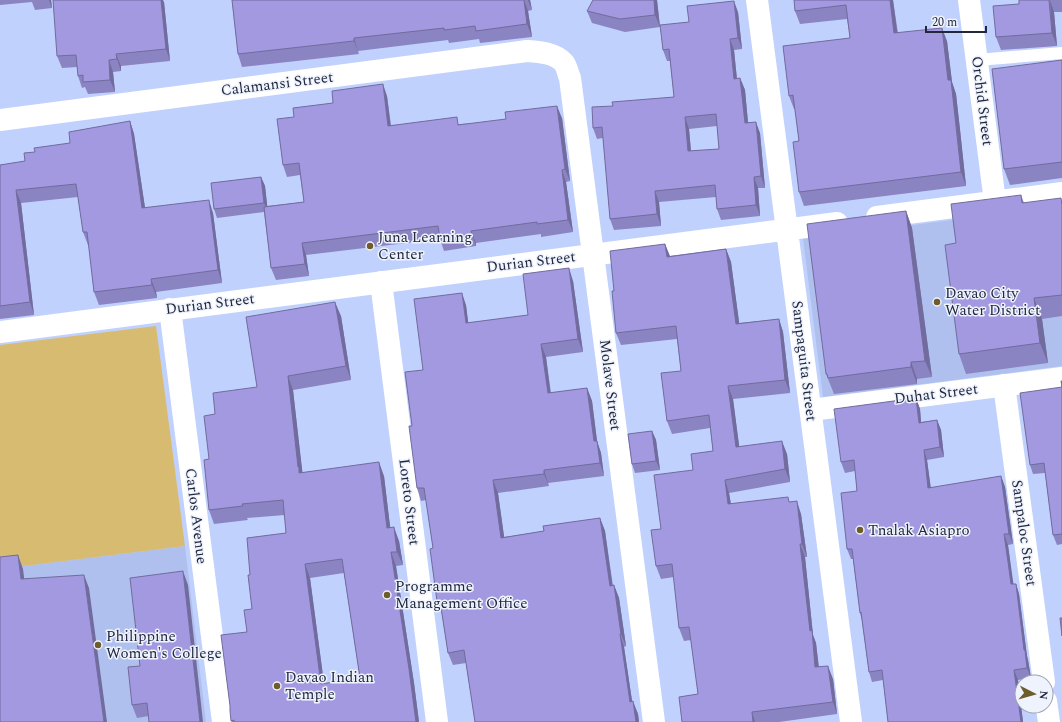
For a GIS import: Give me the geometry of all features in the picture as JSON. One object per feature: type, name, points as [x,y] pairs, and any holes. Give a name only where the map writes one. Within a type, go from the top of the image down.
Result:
[{"type":"street","name":"Sampaguita Street","points":[[758,0],[851,722]]},
{"type":"street","name":"Orchid Street","points":[[969,0],[995,202]]},
{"type":"street","name":"Calamansi Street","points":[[0,120],[527,52],[540,52],[553,56]]},
{"type":"street","name":"Molave Street","points":[[553,56],[564,63],[570,78],[654,722]]},
{"type":"street","name":"Durian Street","points":[[0,332],[1062,193]]},
{"type":"street","name":"Loreto Street","points":[[381,282],[437,722]]},
{"type":"street","name":"Carlos Avenue","points":[[170,309],[223,722]]},
{"type":"street","name":"Duhat Street","points":[[810,410],[1062,378]]},
{"type":"street","name":"Sampaloc Street","points":[[1004,385],[1043,674]]},
{"type":"lane","points":[[977,60],[1062,53]]},
{"type":"shaded area","name":"Davao City Water District","points":[[1062,206],[1062,366],[823,397],[803,239]]},
{"type":"shaded area","points":[[156,326],[185,546],[0,569],[0,345]]},
{"type":"shaded area","name":"Philippine Women's College","points":[[185,546],[206,722],[0,722],[0,569]]},
{"type":"building","points":[[53,0],[161,0],[166,49],[116,54],[117,59],[109,60],[110,80],[83,82],[83,75],[78,76],[76,55],[57,56]]},
{"type":"building","points":[[232,0],[524,0],[527,24],[476,31],[475,26],[444,30],[444,28],[354,38],[354,41],[238,54]]},
{"type":"building","points":[[593,0],[654,0],[655,15],[620,19],[587,11]]},
{"type":"building","points":[[794,0],[890,0],[894,33],[942,28],[948,80],[951,80],[961,172],[799,192],[793,142],[799,141],[793,95],[789,96],[783,46],[850,38],[846,5],[795,11]]},
{"type":"building","points":[[1019,0],[1049,0],[1052,33],[996,37],[993,6],[1019,4]]},
{"type":"building","points":[[734,1],[738,38],[730,39],[734,79],[740,78],[745,123],[756,122],[761,176],[754,177],[756,205],[717,209],[715,185],[655,191],[657,214],[610,219],[602,127],[593,128],[592,107],[613,106],[612,102],[674,97],[669,49],[663,50],[660,25],[689,22],[687,6]],"holes":[[[716,114],[719,149],[688,151],[685,117]]]},
{"type":"building","points":[[1062,60],[1062,162],[1004,169],[992,69]]},
{"type":"building","points":[[383,84],[388,126],[457,117],[458,125],[506,119],[505,112],[557,106],[565,169],[562,170],[568,220],[537,224],[537,222],[471,231],[472,234],[440,238],[438,226],[302,243],[305,264],[271,268],[264,207],[304,202],[299,163],[283,165],[277,119],[294,117],[293,108],[333,103],[332,91]]},
{"type":"building","points":[[130,121],[142,208],[209,200],[218,270],[151,279],[152,285],[94,292],[87,232],[83,232],[76,184],[16,190],[30,302],[0,306],[0,165],[25,161],[24,153],[35,152],[34,148],[70,143],[69,132]]},
{"type":"building","points":[[261,177],[264,203],[214,209],[211,183]]},
{"type":"building","points":[[1021,195],[1022,203],[1061,198],[1062,295],[1034,298],[1040,343],[959,354],[945,245],[956,243],[951,204]]},
{"type":"building","points":[[906,211],[925,361],[911,362],[911,367],[828,378],[826,374],[807,224]]},
{"type":"building","points":[[665,244],[667,257],[726,249],[736,324],[779,319],[785,380],[728,386],[736,447],[782,441],[785,469],[725,480],[728,504],[788,497],[789,502],[797,501],[802,544],[800,544],[810,631],[812,630],[815,667],[828,666],[833,702],[752,712],[753,722],[682,722],[679,697],[698,694],[689,627],[679,628],[672,564],[656,566],[651,530],[661,529],[654,475],[693,470],[691,454],[713,451],[709,415],[667,421],[661,373],[681,371],[676,326],[616,333],[610,251]]},
{"type":"building","points":[[569,268],[578,339],[541,344],[548,393],[587,388],[594,441],[597,441],[600,463],[544,470],[544,474],[493,480],[501,538],[544,531],[543,526],[600,518],[610,586],[614,585],[630,702],[633,701],[636,722],[475,722],[464,650],[448,653],[440,601],[437,601],[430,549],[433,548],[424,488],[417,488],[409,426],[412,426],[405,372],[423,370],[414,299],[462,293],[466,323],[528,315],[523,274]]},
{"type":"building","points":[[335,302],[346,366],[288,376],[299,473],[379,462],[387,528],[394,527],[397,552],[391,552],[416,722],[231,721],[221,635],[247,632],[244,610],[252,609],[248,575],[250,575],[247,538],[286,533],[283,500],[242,504],[243,506],[209,510],[204,460],[209,459],[204,416],[215,414],[213,393],[257,387],[246,317]],"holes":[[[342,559],[360,678],[321,684],[305,564]]]},
{"type":"building","points":[[1062,387],[1062,534],[1053,535],[1044,463],[1030,465],[1020,393]]},
{"type":"building","points":[[916,398],[919,423],[937,420],[940,447],[924,450],[928,488],[1001,476],[1009,534],[1004,534],[1011,584],[1016,584],[1027,668],[1014,670],[1014,714],[1020,714],[1021,722],[888,722],[882,670],[869,672],[852,549],[847,549],[841,493],[857,491],[854,460],[841,462],[834,409]]},
{"type":"building","points":[[652,431],[656,461],[632,464],[628,434]]},
{"type":"building","points":[[18,555],[21,579],[84,575],[104,722],[0,722],[0,557]]},
{"type":"building","points":[[183,571],[200,722],[149,722],[147,703],[132,705],[128,667],[140,666],[130,578]]},
{"type":"building","points":[[1060,618],[1062,618],[1062,636]]},
{"type":"place","name":"Juna Learning Center","points":[[370,246]]},
{"type":"place","name":"Davao City Water District","points":[[937,302]]},
{"type":"place","name":"Tnalak Asiapro","points":[[860,530]]},
{"type":"place","name":"Programme Management Office","points":[[387,595]]},
{"type":"place","name":"Philippine Women's College","points":[[98,645]]},
{"type":"place","name":"Davao Indian Temple","points":[[277,686]]}]
